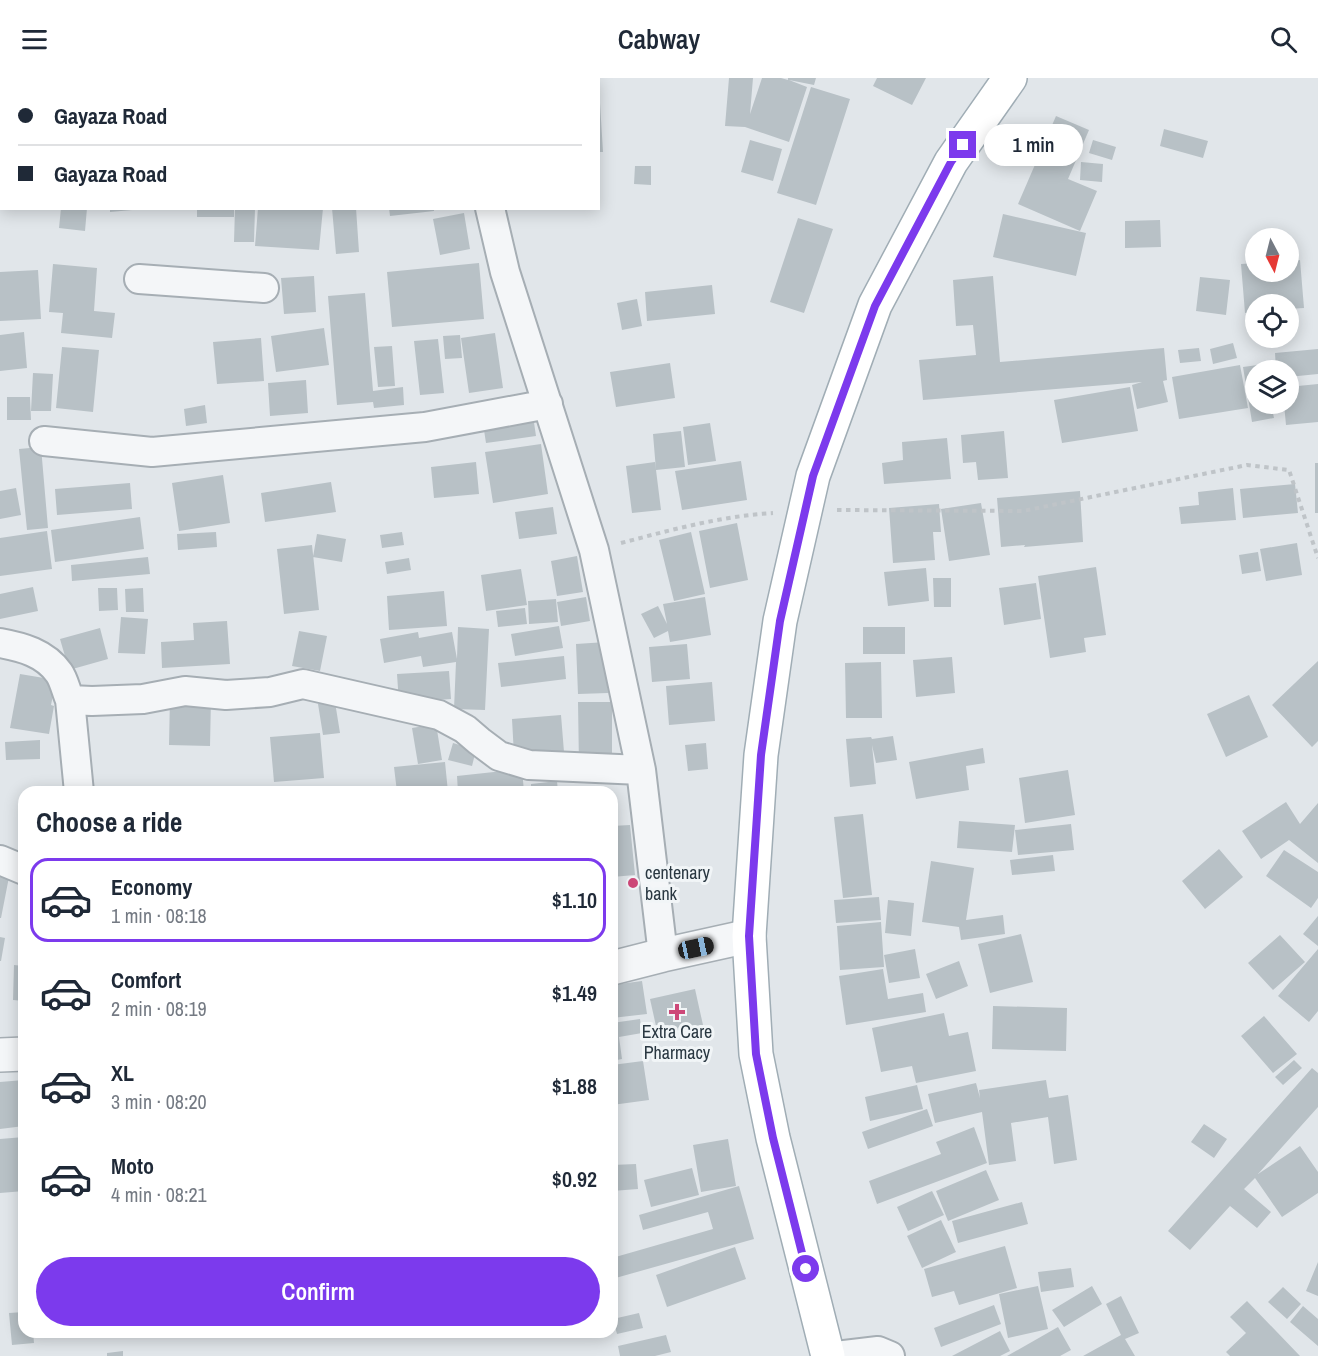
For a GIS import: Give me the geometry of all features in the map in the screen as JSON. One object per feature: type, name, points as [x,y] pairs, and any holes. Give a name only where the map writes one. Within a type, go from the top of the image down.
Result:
[{"type":"main road","points":[[828,1356],[773,1138],[756,1054],[749,936],[761,755],[780,621],[813,476],[875,306],[951,162],[1010,78]]},
{"type":"street","points":[[490,210],[505,272],[594,550],[641,770],[663,955]]},
{"type":"street","points":[[139,279],[264,288]]},
{"type":"street","points":[[44,441],[152,452],[425,427],[548,404]]},
{"type":"street","points":[[0,643],[42,656],[59,673],[70,700],[78,786]]},
{"type":"street","points":[[70,700],[143,699],[185,691],[226,695],[270,692],[303,684],[439,715],[465,729],[499,756],[529,765],[641,770]]},
{"type":"street","points":[[0,860],[18,868]]},
{"type":"street","points":[[618,966],[749,936]]},
{"type":"street","points":[[712,944],[751,972]]},
{"type":"street","points":[[0,1055],[18,1054]]},
{"type":"street","points":[[836,1356],[878,1351],[890,1356]]},
{"type":"path","points":[[594,550],[669,530],[743,515],[805,510],[1023,511],[1247,465],[1290,470],[1318,558]]},
{"type":"building","points":[[729,78],[753,78],[750,114],[762,78],[788,80],[788,78],[816,78],[814,85],[789,80],[807,87],[789,142],[745,127],[725,126]]},
{"type":"building","points":[[877,78],[926,78],[912,105],[873,86]]},
{"type":"building","points":[[811,87],[850,99],[816,205],[777,193]]},
{"type":"building","points":[[600,103],[603,152],[600,152]]},
{"type":"building","points":[[1056,116],[1089,130],[1068,179],[1097,191],[1080,231],[1018,204]]},
{"type":"building","points":[[1164,129],[1208,141],[1203,158],[1160,146]]},
{"type":"building","points":[[750,140],[782,149],[773,181],[741,172]]},
{"type":"building","points":[[1093,140],[1116,147],[1112,160],[1089,153]]},
{"type":"building","points":[[1081,162],[1103,164],[1102,182],[1080,180]]},
{"type":"building","points":[[635,166],[651,166],[651,185],[634,184]]},
{"type":"building","points":[[61,210],[87,210],[85,231],[59,228]]},
{"type":"building","points":[[197,210],[234,210],[234,217],[197,217]]},
{"type":"building","points":[[235,210],[255,210],[254,242],[234,242]]},
{"type":"building","points":[[258,210],[323,210],[319,250],[255,246]]},
{"type":"building","points":[[332,210],[356,210],[359,252],[336,254]]},
{"type":"building","points":[[389,210],[434,210],[434,211],[390,216]]},
{"type":"building","points":[[464,213],[470,249],[440,255],[433,219]]},
{"type":"building","points":[[1003,214],[1086,233],[1076,276],[993,257]]},
{"type":"building","points":[[798,218],[833,229],[804,313],[770,302]]},
{"type":"building","points":[[1160,220],[1161,247],[1125,248],[1125,221]]},
{"type":"building","points":[[1299,260],[1304,308],[1299,308],[1299,294],[1245,294],[1245,313],[1241,264],[1245,264],[1245,282],[1299,282]]},
{"type":"building","points":[[479,263],[484,319],[392,327],[387,272]]},
{"type":"building","points":[[53,264],[97,268],[94,311],[115,313],[112,338],[61,333],[63,313],[49,312]]},
{"type":"building","points":[[38,270],[41,319],[0,321],[0,272]]},
{"type":"building","points":[[314,276],[316,312],[284,314],[281,278]]},
{"type":"building","points":[[993,276],[1000,362],[1164,348],[1167,380],[1163,381],[1168,402],[1137,409],[1132,385],[1142,382],[923,400],[919,360],[976,355],[973,325],[956,326],[953,280]]},
{"type":"building","points":[[1200,277],[1230,280],[1226,315],[1196,311]]},
{"type":"building","points":[[712,285],[715,314],[647,321],[645,292]]},
{"type":"building","points":[[365,293],[373,391],[403,387],[404,405],[374,408],[373,402],[337,405],[328,296]]},
{"type":"building","points":[[637,299],[642,326],[622,330],[617,303]]},
{"type":"building","points":[[324,328],[329,365],[276,372],[271,336]]},
{"type":"building","points":[[24,332],[27,368],[0,371],[0,335]]},
{"type":"building","points":[[495,333],[503,388],[469,393],[461,338]]},
{"type":"building","points":[[460,335],[462,358],[445,359],[443,336]]},
{"type":"building","points":[[261,338],[264,381],[217,384],[213,342]]},
{"type":"building","points":[[438,339],[444,393],[420,395],[414,341]]},
{"type":"building","points":[[1233,343],[1237,358],[1213,364],[1210,349]]},
{"type":"building","points":[[392,346],[395,386],[378,387],[374,347]]},
{"type":"building","points":[[62,347],[99,350],[93,412],[56,408]]},
{"type":"building","points":[[1199,348],[1201,361],[1180,363],[1178,350]]},
{"type":"building","points":[[1318,349],[1318,374],[1299,376],[1299,360],[1275,360],[1275,353]]},
{"type":"building","points":[[670,363],[675,398],[616,407],[610,372]]},
{"type":"building","points":[[1240,365],[1245,392],[1245,408],[1179,419],[1172,377]]},
{"type":"building","points":[[33,373],[53,374],[51,411],[31,411]]},
{"type":"building","points":[[306,380],[308,413],[270,416],[268,383]]},
{"type":"building","points":[[1318,384],[1318,422],[1286,425],[1285,414],[1299,414],[1299,386]]},
{"type":"building","points":[[1130,387],[1138,431],[1062,443],[1054,400]]},
{"type":"building","points":[[7,397],[30,397],[31,420],[7,420]]},
{"type":"building","points":[[205,405],[207,423],[186,426],[184,409]]},
{"type":"building","points":[[532,409],[536,436],[486,443],[482,417]]},
{"type":"building","points":[[1251,414],[1273,414],[1274,418],[1252,422]]},
{"type":"building","points":[[710,423],[716,461],[688,465],[683,427]]},
{"type":"building","points":[[681,431],[685,467],[656,470],[653,434]]},
{"type":"building","points":[[1004,431],[1008,478],[978,480],[976,462],[963,463],[961,435]]},
{"type":"building","points":[[947,438],[951,479],[884,484],[882,463],[903,460],[902,442]]},
{"type":"building","points":[[541,444],[548,494],[493,503],[485,452]]},
{"type":"building","points":[[41,447],[48,528],[27,530],[19,449]]},
{"type":"building","points":[[741,461],[747,500],[682,510],[675,471]]},
{"type":"building","points":[[476,462],[479,494],[434,498],[431,467]]},
{"type":"building","points":[[655,462],[661,510],[632,513],[626,466]]},
{"type":"building","points":[[1315,463],[1318,463],[1318,513],[1315,513]]},
{"type":"building","points":[[223,475],[230,523],[179,531],[172,483]]},
{"type":"building","points":[[331,482],[336,512],[265,522],[261,493]]},
{"type":"building","points":[[130,483],[132,509],[57,515],[55,489]]},
{"type":"building","points":[[1295,484],[1298,513],[1243,518],[1240,489]]},
{"type":"building","points":[[16,488],[21,515],[0,519],[0,491]]},
{"type":"building","points":[[1233,488],[1236,520],[1181,524],[1179,507],[1199,505],[1198,492]]},
{"type":"building","points":[[1080,491],[1083,542],[1001,547],[997,498]]},
{"type":"building","points":[[981,503],[990,555],[949,561],[941,509]]},
{"type":"building","points":[[939,504],[941,532],[933,532],[935,560],[893,563],[889,508]]},
{"type":"building","points":[[553,507],[557,534],[519,539],[515,512]]},
{"type":"building","points":[[140,517],[144,549],[55,562],[51,530]]},
{"type":"building","points":[[737,523],[748,580],[710,588],[699,531]]},
{"type":"building","points":[[47,531],[52,569],[0,576],[0,538]]},
{"type":"building","points":[[216,532],[217,547],[178,550],[177,534]]},
{"type":"building","points":[[402,532],[404,545],[382,548],[380,535]]},
{"type":"building","points":[[691,532],[705,594],[674,601],[659,540]]},
{"type":"building","points":[[317,534],[346,539],[342,562],[313,557]]},
{"type":"building","points":[[1297,543],[1302,575],[1266,581],[1260,549]]},
{"type":"building","points":[[312,545],[319,610],[284,614],[277,549]]},
{"type":"building","points":[[1258,552],[1261,571],[1242,574],[1239,555]]},
{"type":"building","points":[[577,556],[583,592],[557,596],[551,561]]},
{"type":"building","points":[[148,557],[150,574],[72,581],[71,565]]},
{"type":"building","points":[[409,558],[411,570],[387,574],[385,562]]},
{"type":"building","points":[[1096,567],[1106,635],[1084,638],[1086,652],[1050,658],[1038,576]]},
{"type":"building","points":[[926,568],[929,601],[888,606],[884,572]]},
{"type":"building","points":[[521,569],[527,605],[486,611],[481,575]]},
{"type":"building","points":[[933,578],[951,578],[951,607],[934,607]]},
{"type":"building","points":[[1036,583],[1041,619],[1004,625],[999,588]]},
{"type":"building","points":[[33,587],[38,611],[0,619],[0,594]]},
{"type":"building","points":[[98,588],[117,588],[118,610],[99,611]]},
{"type":"building","points":[[143,588],[144,612],[126,612],[125,589]]},
{"type":"building","points":[[444,591],[447,626],[389,630],[387,596]]},
{"type":"building","points":[[586,597],[590,621],[561,626],[557,602]]},
{"type":"building","points":[[705,597],[711,635],[670,642],[668,631],[654,638],[641,614],[658,606],[667,624],[663,604]]},
{"type":"building","points":[[556,599],[558,622],[529,624],[528,601]]},
{"type":"building","points":[[525,608],[527,624],[498,627],[496,611]]},
{"type":"building","points":[[121,617],[148,619],[145,654],[118,653]]},
{"type":"building","points":[[227,621],[230,664],[162,668],[161,642],[194,640],[193,623]]},
{"type":"building","points":[[559,626],[563,648],[515,656],[511,634]]},
{"type":"building","points":[[458,627],[489,629],[485,710],[454,709],[456,662],[423,667],[421,656],[384,663],[380,639],[418,632],[419,638],[452,632],[457,659]]},
{"type":"building","points":[[863,627],[905,627],[905,654],[863,654]]},
{"type":"building","points":[[100,628],[108,659],[69,670],[60,639]]},
{"type":"building","points":[[299,631],[327,636],[320,671],[292,666]]},
{"type":"building","points":[[606,642],[608,693],[578,694],[576,644]]},
{"type":"building","points":[[687,644],[690,679],[652,682],[649,647]]},
{"type":"building","points":[[564,656],[566,679],[501,687],[498,663]]},
{"type":"building","points":[[952,657],[955,693],[916,697],[913,660]]},
{"type":"building","points":[[1318,661],[1318,741],[1312,747],[1272,705]]},
{"type":"building","points":[[881,662],[882,718],[846,718],[845,663]]},
{"type":"building","points":[[449,671],[451,699],[399,703],[397,674]]},
{"type":"building","points":[[20,674],[56,680],[49,734],[10,728]]},
{"type":"building","points":[[712,682],[715,721],[669,725],[666,686]]},
{"type":"building","points":[[1249,695],[1268,737],[1226,757],[1207,714]]},
{"type":"building","points":[[170,697],[211,698],[210,746],[169,745]]},
{"type":"building","points":[[335,702],[340,733],[323,735],[318,704]]},
{"type":"building","points":[[578,702],[612,702],[612,765],[579,765]]},
{"type":"building","points":[[561,715],[564,752],[514,755],[512,719]]},
{"type":"building","points":[[436,724],[442,760],[418,764],[412,728]]},
{"type":"building","points":[[320,733],[324,778],[274,782],[270,737]]},
{"type":"building","points":[[893,736],[897,760],[876,763],[872,745],[876,784],[850,787],[846,739]]},
{"type":"building","points":[[40,740],[40,759],[6,760],[5,742]]},
{"type":"building","points":[[453,743],[476,750],[472,766],[448,760]]},
{"type":"building","points":[[706,743],[708,769],[688,771],[685,745]]},
{"type":"building","points":[[983,748],[985,763],[966,766],[969,790],[916,799],[909,762]]},
{"type":"building","points":[[445,762],[447,786],[396,786],[394,767]]},
{"type":"building","points":[[522,769],[523,786],[458,786],[457,776]]},
{"type":"building","points":[[1068,770],[1075,815],[1025,823],[1019,778]]},
{"type":"building","points":[[557,781],[557,786],[531,786],[531,784]]},
{"type":"building","points":[[1286,802],[1300,824],[1318,803],[1318,863],[1289,840],[1261,859],[1242,831]]},
{"type":"building","points":[[863,814],[872,895],[843,898],[834,817]]},
{"type":"building","points":[[959,821],[1015,825],[1012,852],[957,848]]},
{"type":"building","points":[[1071,824],[1074,850],[1018,855],[1015,830]]},
{"type":"building","points":[[630,825],[635,875],[618,876],[618,826]]},
{"type":"building","points":[[1219,849],[1243,877],[1205,909],[1182,881]]},
{"type":"building","points":[[1284,850],[1318,872],[1318,898],[1311,908],[1266,876]]},
{"type":"building","points":[[1053,855],[1055,871],[1012,875],[1010,860]]},
{"type":"building","points":[[931,861],[974,868],[966,920],[1003,915],[1005,934],[961,940],[959,927],[922,922]]},
{"type":"building","points":[[0,875],[9,877],[1,918],[0,918]]},
{"type":"building","points":[[879,897],[881,920],[836,923],[834,900]]},
{"type":"building","points":[[888,900],[914,903],[911,936],[885,933]]},
{"type":"building","points":[[1318,916],[1318,946],[1303,934]]},
{"type":"building","points":[[881,922],[884,967],[840,970],[837,926]]},
{"type":"building","points":[[1021,934],[1033,982],[990,993],[978,944]]},
{"type":"building","points":[[1280,935],[1305,962],[1273,990],[1248,963]]},
{"type":"building","points":[[0,937],[5,938],[1,961],[0,961]]},
{"type":"building","points":[[915,949],[920,978],[889,983],[884,955]]},
{"type":"building","points":[[1318,949],[1318,1011],[1309,1022],[1278,996]]},
{"type":"building","points":[[959,961],[968,986],[936,999],[926,974]]},
{"type":"building","points":[[14,965],[18,965],[18,1000],[13,1000]]},
{"type":"building","points":[[883,969],[888,999],[923,993],[926,1012],[846,1025],[839,976]]},
{"type":"building","points":[[642,981],[647,1014],[618,1017],[618,984]]},
{"type":"building","name":"Extra Care Pharmacy","points":[[695,989],[703,1025],[658,1035],[650,999]]},
{"type":"building","points":[[993,1006],[1067,1008],[1066,1051],[992,1049]]},
{"type":"building","points":[[944,1013],[949,1036],[968,1032],[976,1071],[916,1083],[912,1066],[881,1072],[872,1028]]},
{"type":"building","points":[[1264,1016],[1297,1054],[1273,1073],[1241,1036]]},
{"type":"building","points":[[640,1019],[642,1033],[619,1037],[622,1059],[618,1060],[618,1022]]},
{"type":"building","points":[[1294,1060],[1302,1068],[1283,1085],[1275,1077]]},
{"type":"building","points":[[643,1061],[649,1100],[618,1104],[618,1064]]},
{"type":"building","points":[[1312,1068],[1318,1073],[1318,1107],[1258,1174],[1300,1146],[1318,1172],[1318,1193],[1282,1217],[1255,1178],[1244,1189],[1271,1212],[1257,1228],[1230,1206],[1190,1250],[1168,1231]]},
{"type":"building","points":[[18,1080],[18,1127],[0,1129],[0,1082]]},
{"type":"building","points":[[1046,1080],[1049,1098],[1068,1095],[1077,1160],[1054,1164],[1048,1117],[1011,1123],[1016,1161],[989,1165],[982,1112],[935,1123],[928,1094],[976,1083],[980,1098],[979,1090]]},
{"type":"building","points":[[917,1085],[923,1109],[870,1121],[865,1097]]},
{"type":"building","points":[[927,1109],[933,1126],[868,1149],[862,1132]]},
{"type":"building","points":[[1204,1124],[1227,1139],[1214,1158],[1191,1142]]},
{"type":"building","points":[[974,1127],[987,1163],[877,1204],[869,1181],[941,1154],[936,1142]]},
{"type":"building","points":[[18,1138],[18,1192],[0,1193],[0,1139]]},
{"type":"building","points":[[728,1139],[736,1186],[701,1192],[693,1145]]},
{"type":"building","points":[[636,1164],[638,1189],[618,1191],[618,1165]]},
{"type":"building","points":[[692,1168],[699,1195],[651,1207],[644,1180]]},
{"type":"building","points":[[986,1170],[999,1200],[948,1221],[936,1191]]},
{"type":"building","points":[[739,1186],[754,1239],[618,1277],[618,1256],[713,1229],[708,1212],[643,1230],[639,1215]]},
{"type":"building","points":[[932,1191],[944,1215],[908,1231],[897,1207]]},
{"type":"building","points":[[1022,1202],[1028,1224],[958,1243],[952,1221]]},
{"type":"building","points":[[941,1220],[956,1252],[922,1268],[907,1236]]},
{"type":"building","points":[[1005,1246],[1017,1288],[959,1305],[954,1291],[932,1297],[924,1269]]},
{"type":"building","points":[[735,1247],[746,1279],[667,1307],[656,1275]]},
{"type":"building","points":[[1318,1262],[1318,1296],[1306,1291]]},
{"type":"building","points":[[1071,1268],[1074,1287],[1041,1292],[1038,1272]]},
{"type":"building","points":[[1038,1286],[1048,1329],[1008,1338],[999,1294]]},
{"type":"building","points":[[1092,1286],[1102,1304],[1064,1327],[1052,1310]]},
{"type":"building","points":[[1283,1287],[1301,1304],[1287,1319],[1268,1302]]},
{"type":"building","points":[[1121,1296],[1139,1333],[1125,1339],[1135,1356],[1083,1356],[1121,1335],[1106,1304]]},
{"type":"building","points":[[1247,1301],[1300,1356],[1230,1356],[1226,1352],[1246,1333],[1230,1317]]},
{"type":"building","points":[[994,1305],[1001,1324],[941,1347],[934,1328]]},
{"type":"building","points":[[1303,1306],[1318,1319],[1318,1346],[1290,1322]]},
{"type":"building","points":[[18,1312],[18,1338],[34,1338],[34,1343],[12,1345],[9,1313]]},
{"type":"building","points":[[639,1313],[643,1328],[618,1334],[618,1318]]},
{"type":"building","points":[[1058,1327],[1071,1350],[1060,1356],[1007,1356]]},
{"type":"building","points":[[1000,1331],[1010,1351],[1000,1356],[952,1356]]},
{"type":"building","points":[[666,1335],[671,1352],[655,1356],[620,1356],[618,1346]]},
{"type":"building","points":[[123,1351],[123,1356],[107,1356],[107,1353]]},
{"type":"place","name":"centenary bank","points":[[633,883]]},
{"type":"place","name":"Extra Care Pharmacy","points":[[677,1012]]},
{"type":"route","points":[[806,1269],[773,1138],[756,1054],[749,936],[761,755],[773,666],[780,621],[813,476],[875,306],[951,162],[963,145]]}]
